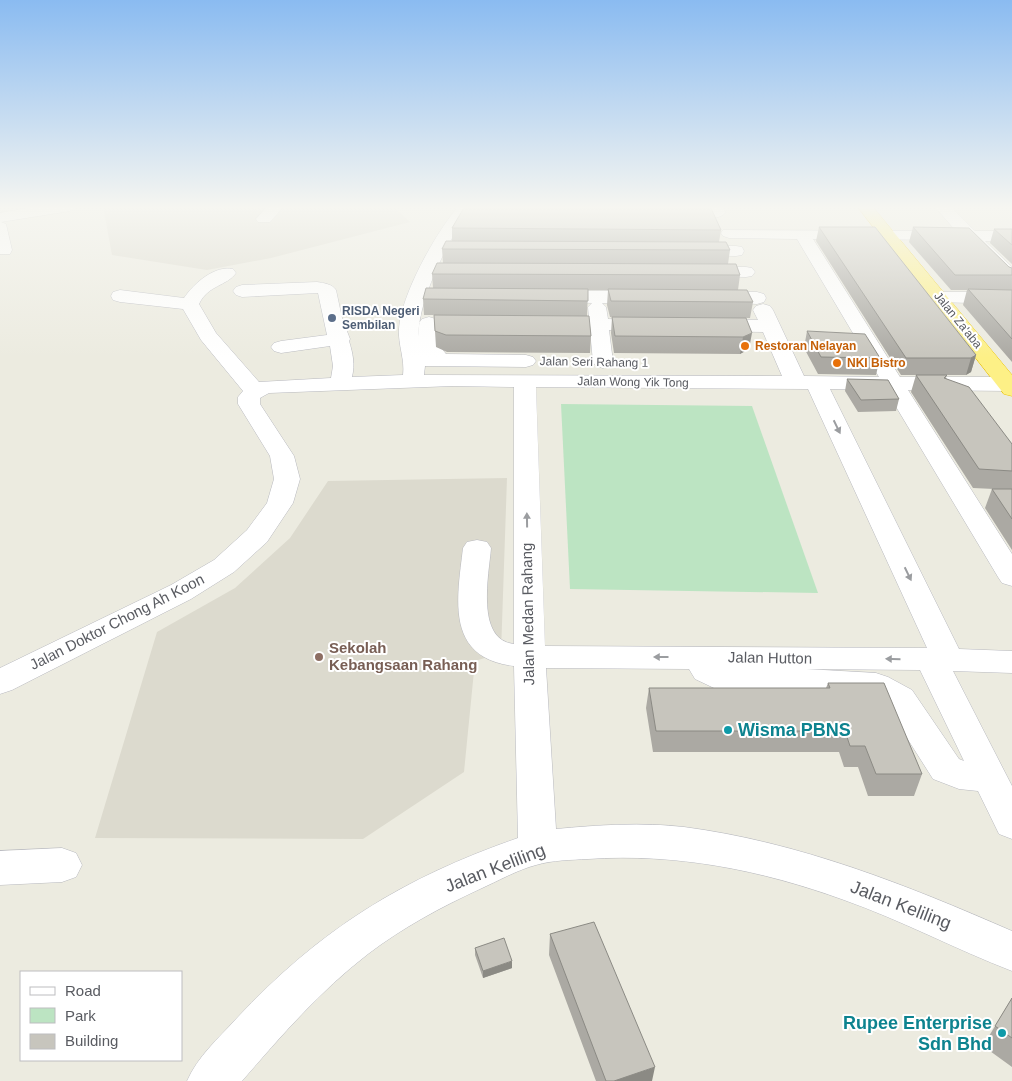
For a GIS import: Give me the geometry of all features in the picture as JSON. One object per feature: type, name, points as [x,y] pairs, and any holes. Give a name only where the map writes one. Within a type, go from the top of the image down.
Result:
[{"type":"highway","name":"Jalan Za'aba","points":[[906,256],[1011,386]]},
{"type":"street","points":[[414,371],[408,338],[409,323],[416,296],[436,256]]},
{"type":"street","points":[[739,256],[770,326],[806,383],[940,660],[990,778],[1012,823]]},
{"type":"street","points":[[816,256],[1012,577]]},
{"type":"street","points":[[991,256],[1012,277]]},
{"type":"street","points":[[429,272],[447,272]]},
{"type":"street","points":[[687,272],[746,272]]},
{"type":"street","points":[[227,273],[213,279],[202,287],[193,296],[190,304],[208,336],[255,391]]},
{"type":"street","points":[[242,291],[316,287],[327,290],[332,318],[340,339],[344,366],[340,384]]},
{"type":"street","points":[[586,291],[599,324],[603,362]]},
{"type":"street","points":[[533,296],[586,291],[662,297]]},
{"type":"street","points":[[120,296],[190,304]]},
{"type":"street","points":[[416,296],[436,296]]},
{"type":"street","points":[[700,297],[757,298]]},
{"type":"street","points":[[940,298],[1012,298]]},
{"type":"street","points":[[409,323],[438,323],[429,347],[440,360]]},
{"type":"street","points":[[533,324],[665,325]]},
{"type":"street","points":[[694,325],[770,326]]},
{"type":"street","points":[[281,347],[340,339]]},
{"type":"street","name":"Jalan Seri Rahang 1","points":[[414,371],[440,360],[731,364],[742,367],[769,384]]},
{"type":"street","name":"Jalan Wong Yik Tong","points":[[255,391],[278,385],[340,384],[414,371],[525,380],[769,384],[892,383],[1011,386]]},
{"type":"street","name":"Jalan Medan Rahang","points":[[525,380],[528,657],[538,848]]},
{"type":"street","name":"Jalan Doktor Chong Ah Koon","points":[[0,682],[181,592],[224,566],[257,536],[280,503],[287,480],[282,456],[249,404],[249,397],[255,391]]},
{"type":"street","points":[[964,498],[993,498]]},
{"type":"street","name":"Jalan Hutton","points":[[477,548],[472,614],[474,626],[487,646],[502,653],[528,657],[702,657],[1012,662]]},
{"type":"street","points":[[702,657],[706,671],[714,676],[876,685],[900,699],[946,769],[959,775],[990,778]]},
{"type":"street","name":"Jalan Keliling","points":[[211,1081],[294,992],[337,952],[380,920],[435,891],[538,848],[598,840],[657,840],[726,848],[816,873],[923,911],[1012,951]]},
{"type":"street","points":[[0,868],[62,865]]},
{"type":"shaded area","points":[[121,256],[277,256],[207,270]]},
{"type":"shaded area","name":"Sekolah Kebangsaan Rahang","points":[[507,478],[501,653],[475,661],[464,772],[363,839],[95,838],[157,632],[235,588],[290,538],[328,481]]},
{"type":"green space","points":[[561,404],[752,406],[818,593],[570,589]]},
{"type":"building","points":[[839,256],[898,256],[976,355],[971,358],[906,358]]},
{"type":"building","points":[[939,256],[998,256],[1012,268],[1012,275],[955,275]]},
{"type":"building","points":[[437,263],[736,264],[740,275],[432,274]]},
{"type":"building","points":[[426,288],[588,289],[588,301],[423,299]]},
{"type":"building","points":[[608,289],[747,290],[753,302],[611,301]]},
{"type":"building","points":[[968,289],[1012,290],[1012,339]]},
{"type":"building","points":[[434,315],[589,316],[591,336],[446,335],[435,331]]},
{"type":"building","points":[[612,317],[746,318],[752,333],[743,337],[615,336]]},
{"type":"building","points":[[807,331],[865,334],[880,358],[821,357]]},
{"type":"building","points":[[916,375],[947,375],[944,378],[969,387],[1012,444],[1012,471],[979,469]]},
{"type":"building","points":[[847,379],[888,380],[899,399],[861,400]]},
{"type":"building","points":[[992,489],[1012,489],[1012,519]]},
{"type":"building","points":[[828,683],[884,683],[922,774],[876,774],[865,746],[850,746],[845,731],[656,731],[649,688],[830,688]]},
{"type":"building","points":[[594,922],[655,1067],[614,1081],[606,1081],[550,934]]},
{"type":"building","points":[[504,938],[512,961],[483,971],[475,948]]},
{"type":"building","points":[[1012,998],[1012,1038],[995,1026]]},
{"type":"place","name":"RISDA Negeri Sembilan","points":[[332,318]]},
{"type":"place","name":"Restoran Nelayan","points":[[745,346]]},
{"type":"place","name":"NKI Bistro","points":[[837,363]]},
{"type":"place","name":"Sekolah Kebangsaan Rahang","points":[[319,657]]},
{"type":"place","name":"Wisma PBNS","points":[[728,730]]},
{"type":"place","name":"Rupee Enterprise Sdn Bhd","points":[[1002,1033]]}]
